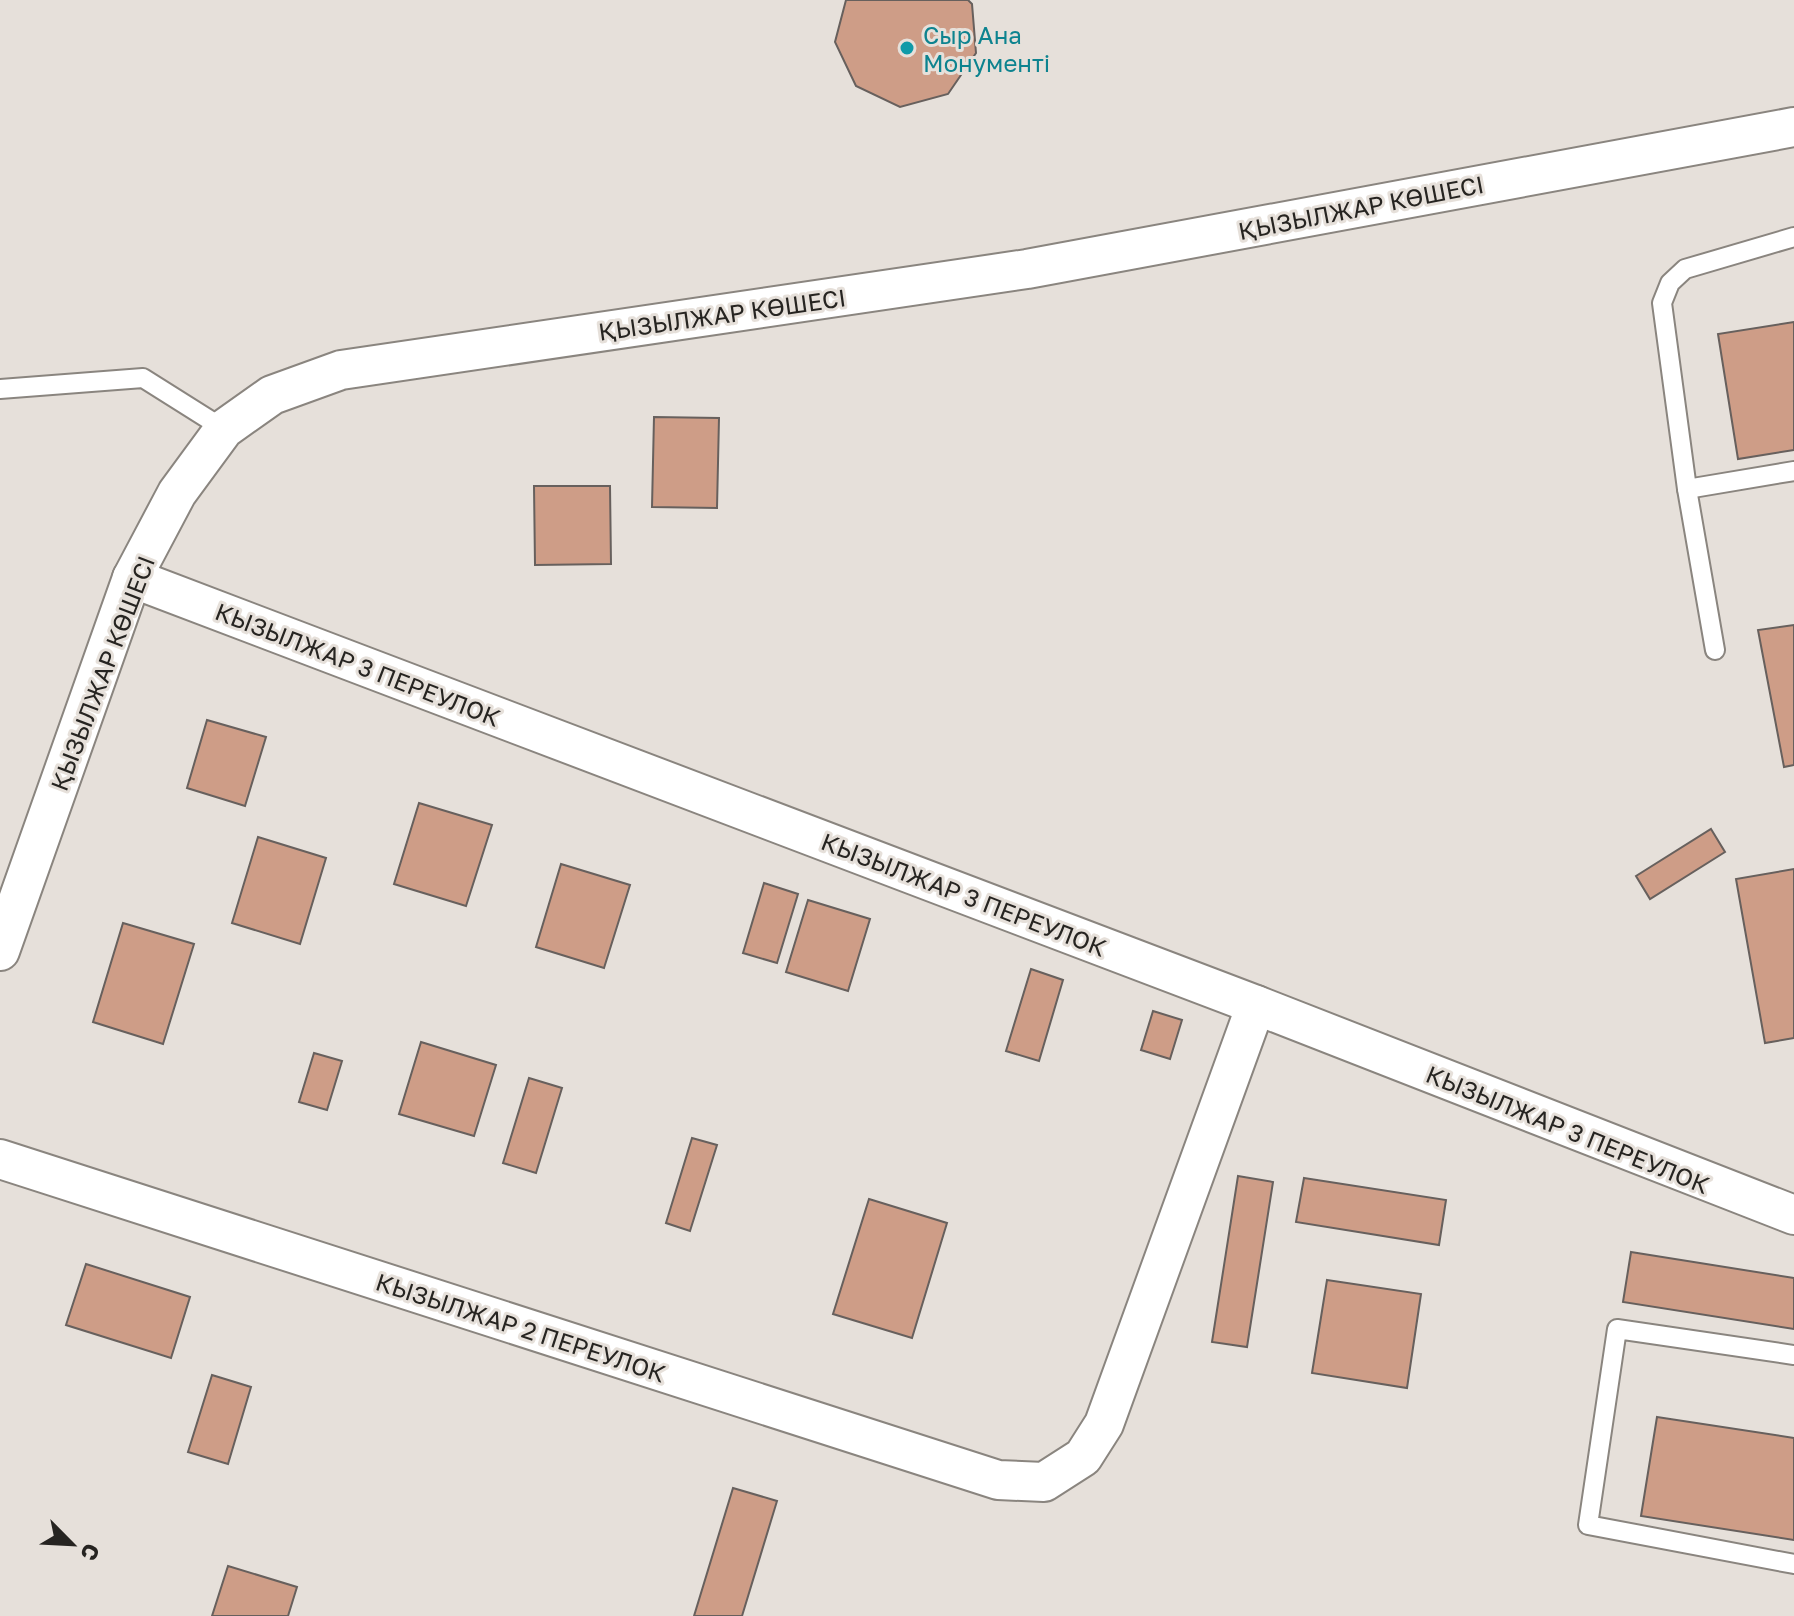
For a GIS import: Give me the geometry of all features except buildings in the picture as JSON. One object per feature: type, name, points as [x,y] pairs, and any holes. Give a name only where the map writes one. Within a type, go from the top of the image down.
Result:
[{"type":"street","name":"ҚЫЗЫЛЖАР КӨШЕСІ","points":[[0,951],[132,578],[177,493],[224,429],[272,395],[341,370],[1027,269],[1794,127]]},
{"type":"street","name":"КЫЗЫЛЖАР 3 ПЕРЕУЛОК","points":[[132,578],[1256,1005],[1794,1215]]},
{"type":"street","name":"КЫЗЫЛЖАР 2 ПЕРЕУЛОК","points":[[0,1159],[998,1480],[1044,1482],[1083,1457],[1104,1424],[1256,1005]]},
{"type":"lane","points":[[1715,650],[1687,489],[1662,303],[1670,283],[1685,269],[1794,237]]},
{"type":"lane","points":[[0,389],[143,378],[224,429]]},
{"type":"lane","points":[[1687,489],[1794,471]]},
{"type":"lane","points":[[1794,1355],[1617,1329],[1588,1525],[1794,1564]]},
{"type":"place","name":"Сыр Ана Монументі","points":[[907,48]]}]
